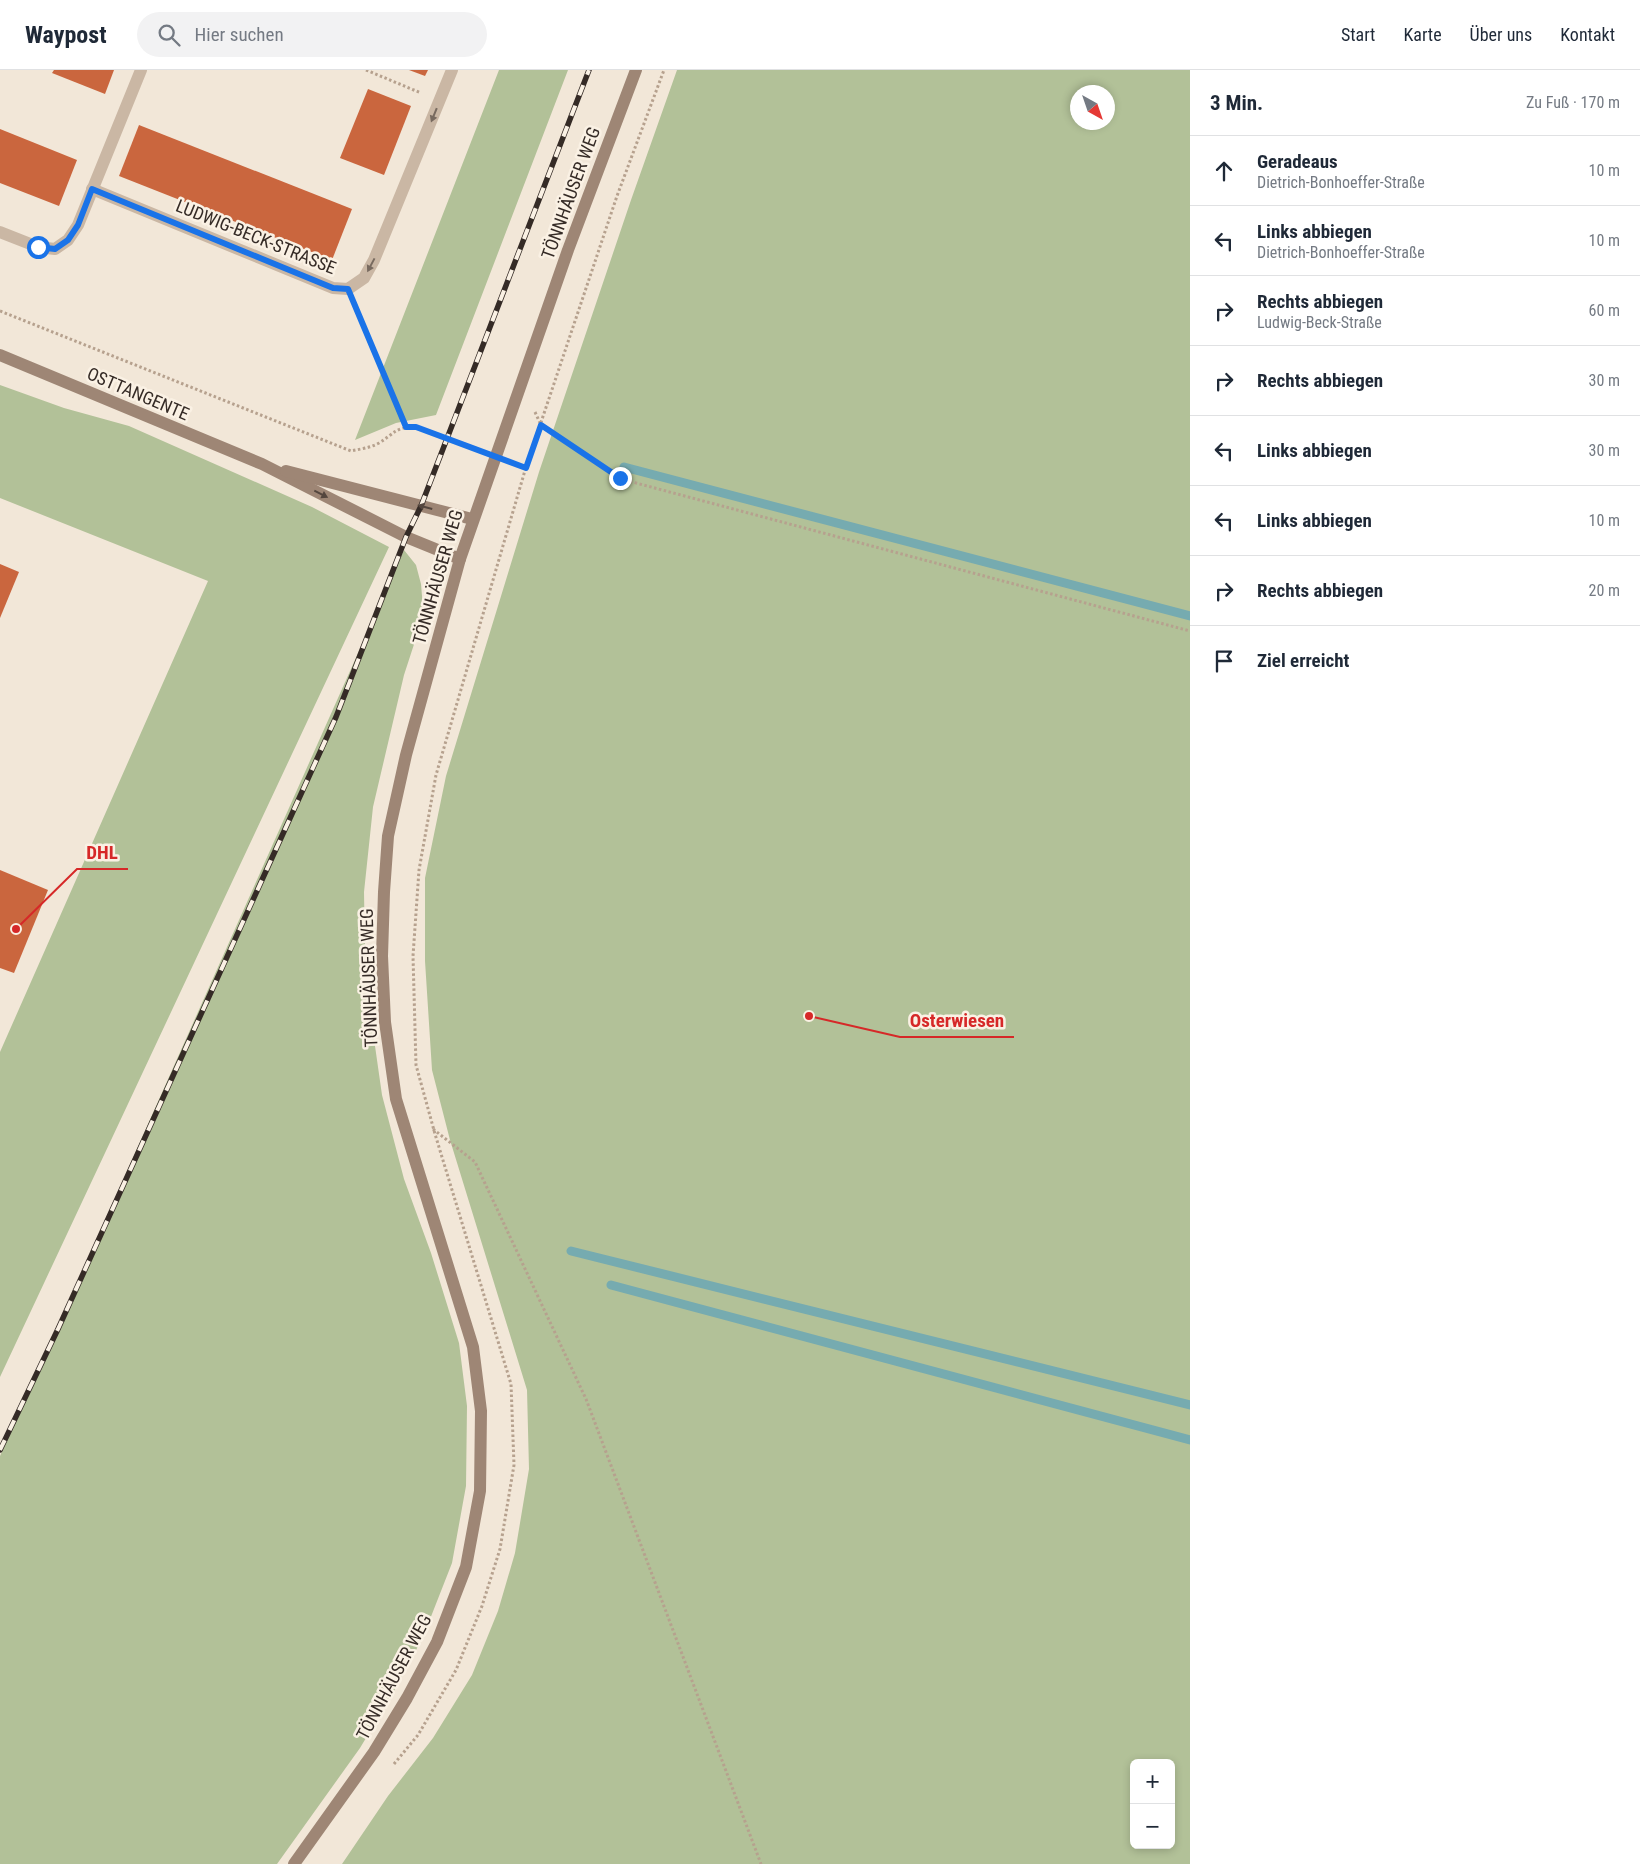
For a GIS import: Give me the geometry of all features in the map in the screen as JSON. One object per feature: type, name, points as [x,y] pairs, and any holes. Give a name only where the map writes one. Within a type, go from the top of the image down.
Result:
[{"type":"main road","name":"TÖNNHÄUSER WEG","points":[[294,1864],[374,1752],[406,1698],[437,1642],[466,1567],[480,1490],[481,1411],[473,1347],[396,1099],[385,1022],[382,956],[388,836],[406,755],[472,519],[568,250],[636,70]]},
{"type":"main road","name":"OSTTANGENTE","points":[[0,355],[262,464],[406,537],[460,559]]},
{"type":"main road","name":"OSTTANGENTE","points":[[262,464],[472,519]]},
{"type":"street","points":[[0,232],[38,247],[55,249],[68,240],[78,225],[141,70]]},
{"type":"street","name":"LUDWIG-BECK-STRASSE","points":[[92,189],[333,288],[348,289],[364,278],[374,260],[452,70]]},
{"type":"path","points":[[366,70],[440,100]]},
{"type":"path","points":[[389,1770],[418,1735],[456,1670],[482,1606],[500,1549],[514,1465],[511,1384],[433,1129],[416,1065],[413,956],[418,870],[436,775],[526,468],[617,196],[664,70]]},
{"type":"path","points":[[348,289],[406,427]]},
{"type":"path","points":[[0,311],[351,451],[378,443],[395,430],[416,427],[526,468]]},
{"type":"path","points":[[521,382],[541,425],[620,478],[1190,631]]},
{"type":"path","points":[[426,1123],[474,1162],[586,1399],[761,1864]]},
{"type":"green space","points":[[499,70],[568,70],[436,415],[396,423],[355,440]]},
{"type":"green space","points":[[677,70],[1190,70],[1190,1864],[342,1864],[388,1796],[433,1738],[472,1675],[498,1611],[515,1553],[529,1469],[527,1390],[450,1140],[432,1070],[425,961],[425,878],[446,776],[539,472]]},
{"type":"green space","points":[[0,385],[64,408],[129,426],[312,507],[389,547],[0,1377],[0,1052],[208,581],[0,498]]},
{"type":"green space","points":[[404,550],[416,565],[421,584],[423,608],[418,632],[404,675],[373,807],[364,892],[365,953],[371,1018],[382,1095],[404,1179],[431,1253],[459,1343],[467,1406],[466,1486],[452,1563],[423,1637],[393,1693],[360,1748],[277,1864],[0,1864],[0,1456]]},
{"type":"building","points":[[54,70],[114,70],[105,94],[52,73]]},
{"type":"building","points":[[409,70],[428,70],[425,76]]},
{"type":"building","points":[[368,89],[411,106],[384,175],[340,158]]},
{"type":"building","points":[[139,125],[352,209],[332,260],[119,176]]},
{"type":"building","points":[[0,129],[77,160],[59,206],[0,183]]},
{"type":"building","points":[[0,564],[19,572],[0,618]]},
{"type":"building","points":[[0,870],[48,890],[14,973],[0,968]]},
{"type":"waterway","points":[[624,467],[1190,616]]},
{"type":"waterway","points":[[571,1251],[1190,1405]]},
{"type":"waterway","points":[[611,1285],[1190,1440]]},
{"type":"railway","points":[[0,1450],[58,1329],[336,717],[406,537],[421,506],[589,70]]},
{"type":"place","name":"DHL","points":[[16,929]]},
{"type":"place","name":"Osterwiesen","points":[[809,1016]]},
{"type":"route","points":[[38,247],[55,249],[68,240],[78,225],[92,189],[333,288],[348,289],[406,427],[416,427],[526,468],[541,425],[620,478]]}]
